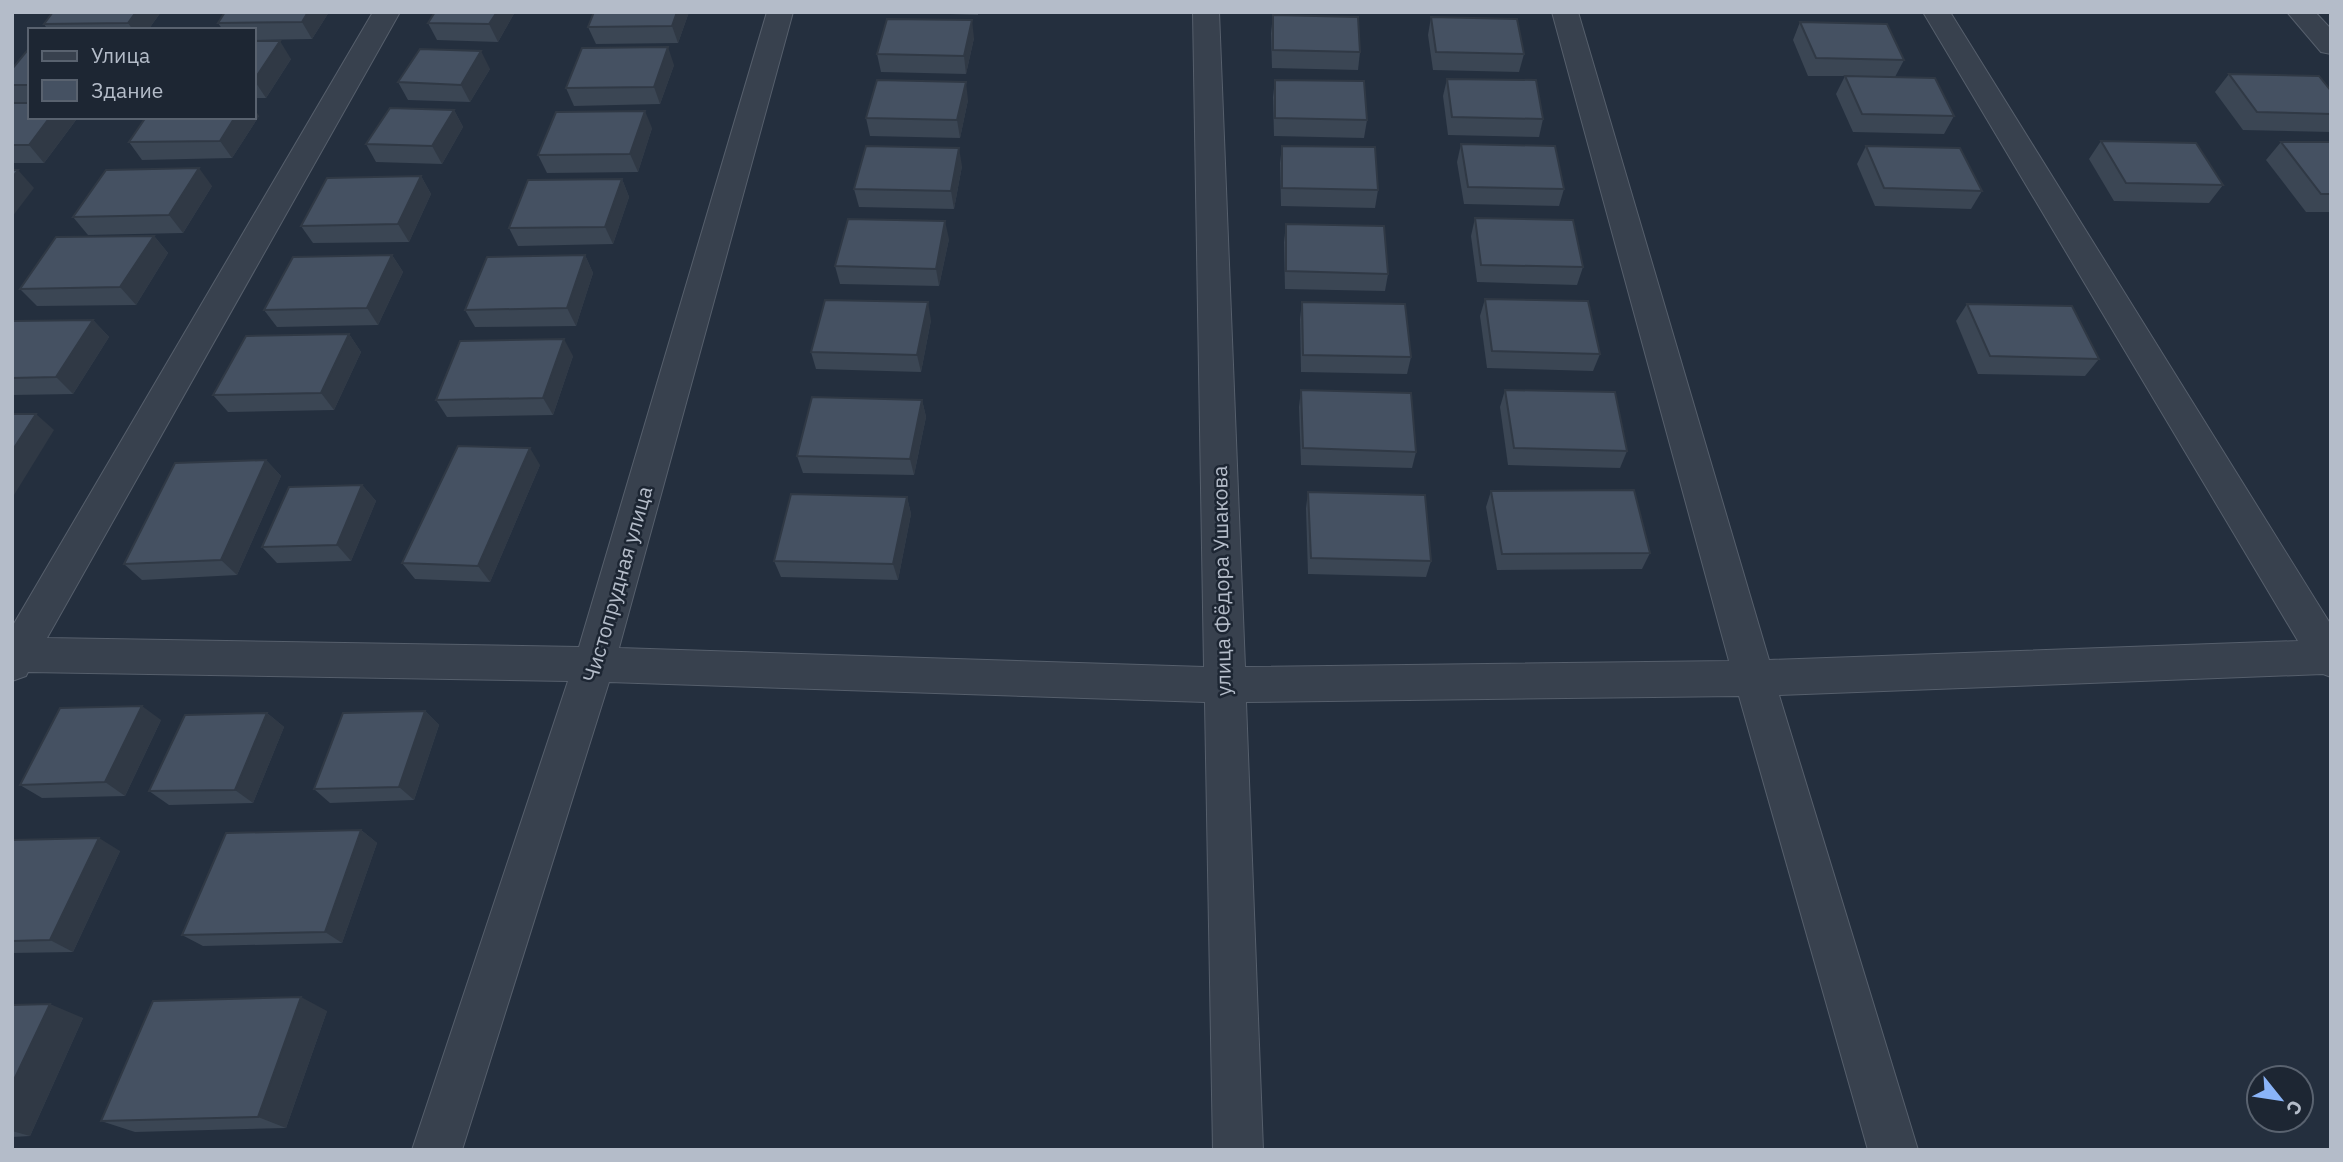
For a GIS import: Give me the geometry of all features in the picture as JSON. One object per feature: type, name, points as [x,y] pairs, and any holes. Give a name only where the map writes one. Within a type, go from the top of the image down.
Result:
[{"type":"street","points":[[387,12],[14,658],[594,664],[1223,685],[1754,678],[2330,658],[1936,12]]},
{"type":"street","name":"Чистопрудная улица","points":[[437,1150],[594,664],[780,12]]},
{"type":"street","name":"улица Фёдора Ушакова","points":[[1206,12],[1238,1150]]},
{"type":"street","points":[[1565,12],[1754,678],[1893,1150]]},
{"type":"street","points":[[2300,12],[2331,46]]},
{"type":"building","points":[[53,12],[136,12],[128,23],[44,24]]},
{"type":"building","points":[[225,12],[308,12],[302,22],[218,23]]},
{"type":"building","points":[[435,12],[497,12],[489,24],[428,23]]},
{"type":"building","points":[[594,12],[677,12],[672,26],[588,27]]},
{"type":"building","points":[[1273,15],[1358,17],[1360,52],[1273,50]]},
{"type":"building","points":[[1431,17],[1517,19],[1524,54],[1436,52]]},
{"type":"building","points":[[887,19],[972,20],[964,56],[877,54]]},
{"type":"building","points":[[1800,22],[1887,24],[1904,60],[1816,58]]},
{"type":"building","points":[[256,41],[280,41],[256,77]]},
{"type":"building","points":[[668,47],[654,87],[566,88],[582,48]]},
{"type":"building","points":[[28,49],[28,85],[12,85],[12,69]]},
{"type":"building","points":[[420,49],[481,51],[461,85],[398,82]]},
{"type":"building","points":[[2229,74],[2319,76],[2331,91],[2331,114],[2257,112]]},
{"type":"building","points":[[1845,76],[1935,78],[1954,116],[1862,114]]},
{"type":"building","points":[[1447,79],[1536,80],[1543,119],[1452,117]]},
{"type":"building","points":[[877,80],[966,82],[957,120],[866,118]]},
{"type":"building","points":[[1275,80],[1364,81],[1367,120],[1275,118]]},
{"type":"building","points":[[12,103],[28,103],[28,119],[48,119],[29,145],[12,145]]},
{"type":"building","points":[[390,108],[454,110],[432,146],[366,144]]},
{"type":"building","points":[[645,111],[630,154],[538,155],[556,112]]},
{"type":"building","points":[[145,119],[234,119],[220,141],[129,142]]},
{"type":"building","points":[[2101,141],[2196,143],[2223,185],[2126,183]]},
{"type":"building","points":[[2281,142],[2331,142],[2331,194],[2321,194]]},
{"type":"building","points":[[1461,144],[1555,146],[1564,189],[1468,187]]},
{"type":"building","points":[[866,146],[959,148],[951,191],[854,189]]},
{"type":"building","points":[[1282,146],[1375,147],[1378,190],[1282,188]]},
{"type":"building","points":[[1866,146],[1960,148],[1982,191],[1884,188]]},
{"type":"building","points":[[199,168],[169,215],[73,217],[106,170]]},
{"type":"building","points":[[421,176],[398,224],[301,226],[327,178]]},
{"type":"building","points":[[622,179],[605,227],[509,228],[528,180]]},
{"type":"building","points":[[1475,218],[1573,220],[1583,267],[1481,265]]},
{"type":"building","points":[[848,219],[945,221],[936,269],[835,266]]},
{"type":"building","points":[[1286,224],[1384,226],[1388,274],[1286,271]]},
{"type":"building","points":[[154,236],[120,287],[20,289],[56,237]]},
{"type":"building","points":[[392,255],[367,308],[264,310],[293,257]]},
{"type":"building","points":[[585,255],[567,308],[465,310],[487,257]]},
{"type":"building","points":[[1485,299],[1588,301],[1600,354],[1492,351]]},
{"type":"building","points":[[825,300],[928,302],[917,355],[811,352]]},
{"type":"building","points":[[1302,302],[1405,304],[1411,357],[1303,355]]},
{"type":"building","points":[[1967,304],[2072,306],[2099,359],[1990,356]]},
{"type":"building","points":[[93,320],[56,377],[12,378],[12,321]]},
{"type":"building","points":[[349,334],[321,393],[213,395],[246,336]]},
{"type":"building","points":[[564,339],[543,398],[436,400],[460,341]]},
{"type":"building","points":[[1301,390],[1411,393],[1416,452],[1303,448]]},
{"type":"building","points":[[1505,390],[1615,392],[1627,451],[1514,448]]},
{"type":"building","points":[[812,397],[922,400],[910,459],[797,456]]},
{"type":"building","points":[[12,414],[36,414],[12,451]]},
{"type":"building","points":[[458,446],[530,448],[478,566],[402,563]]},
{"type":"building","points":[[266,460],[221,560],[124,564],[175,463]]},
{"type":"building","points":[[362,485],[337,545],[262,547],[289,487]]},
{"type":"building","points":[[1634,490],[1650,553],[1502,554],[1491,491]]},
{"type":"building","points":[[1308,492],[1425,495],[1431,561],[1311,558]]},
{"type":"building","points":[[791,494],[907,497],[893,564],[774,561]]},
{"type":"building","points":[[142,706],[105,782],[20,785],[60,708]]},
{"type":"building","points":[[425,711],[399,787],[314,789],[343,713]]},
{"type":"building","points":[[267,713],[235,790],[149,791],[185,715]]},
{"type":"building","points":[[361,830],[325,932],[182,935],[226,833]]},
{"type":"building","points":[[99,838],[50,940],[12,941],[12,840]]},
{"type":"building","points":[[301,997],[258,1117],[101,1121],[153,1001]]},
{"type":"building","points":[[50,1004],[12,1084],[12,1005]]}]
